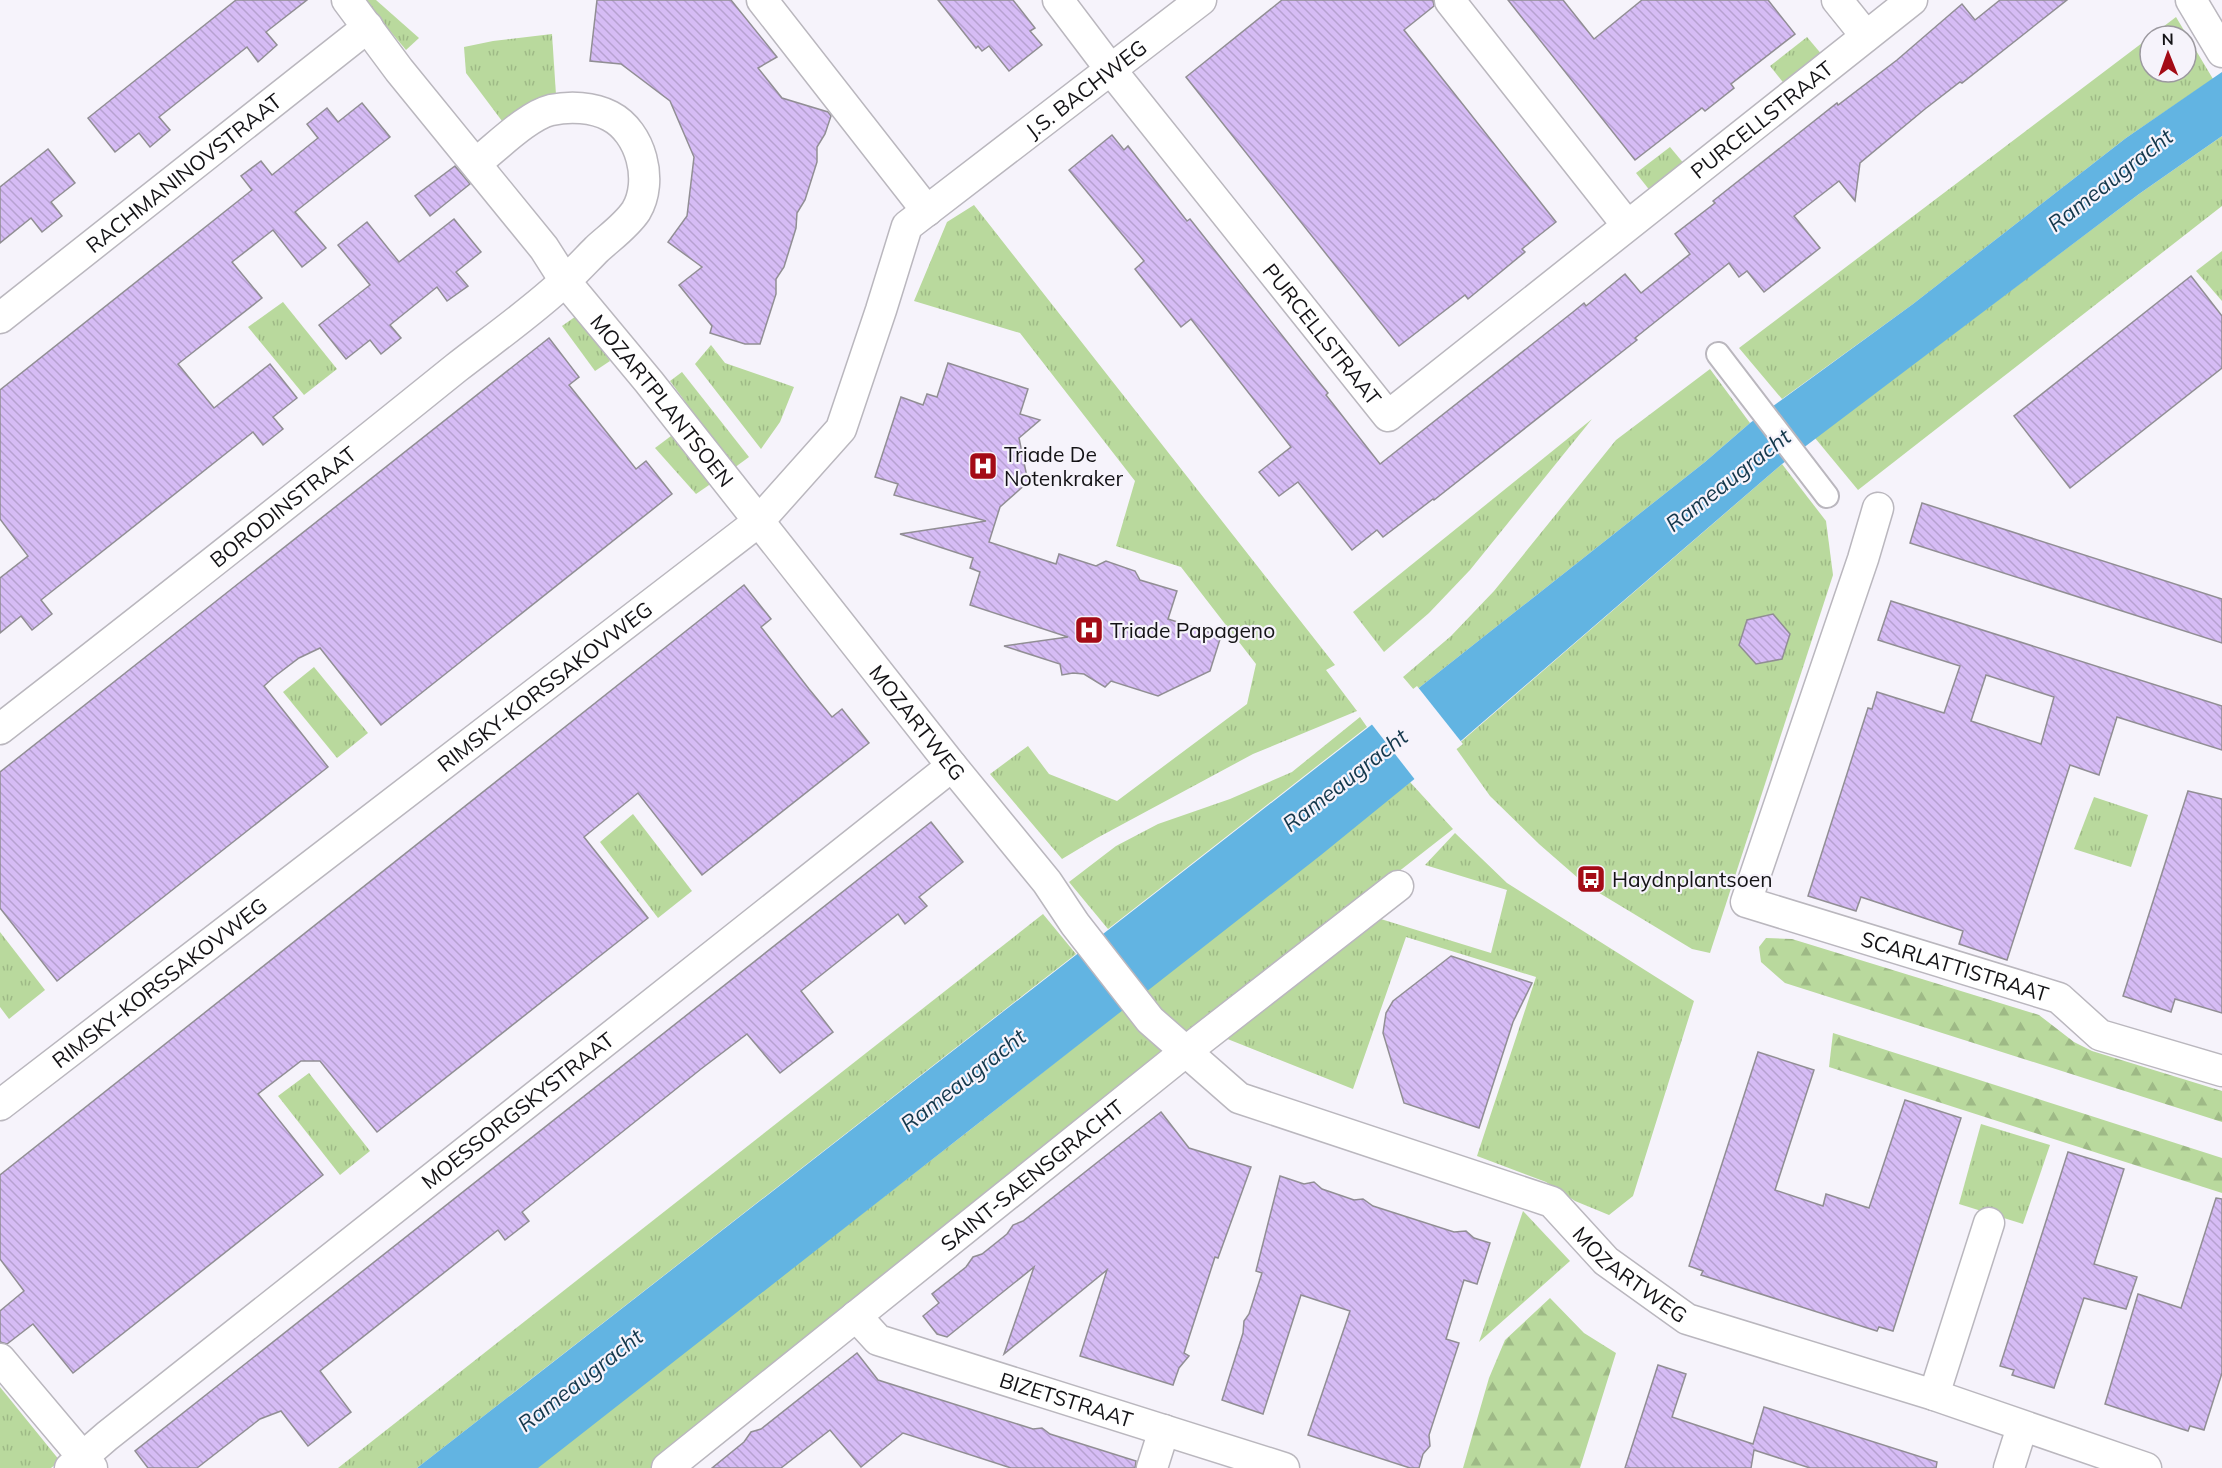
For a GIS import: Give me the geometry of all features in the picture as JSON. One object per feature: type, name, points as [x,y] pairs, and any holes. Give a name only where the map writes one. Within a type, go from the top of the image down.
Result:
[{"type":"street","name":"MOZARTPLANTSOEN","points":[[347,0],[399,70],[544,248],[565,281],[649,382],[758,522]]},
{"type":"street","points":[[762,0],[927,211]]},
{"type":"street","points":[[1058,0],[1111,70]]},
{"type":"street","name":"J.S. BACHWEG","points":[[971,178],[1201,0]]},
{"type":"street","points":[[1837,0],[1866,36]]},
{"type":"street","name":"PURCELLSTRAAT","points":[[1111,70],[1388,416],[1912,0]]},
{"type":"street","points":[[2191,0],[2222,52]]},
{"type":"street","points":[[1450,2],[1627,225]]},
{"type":"street","name":"RACHMANINOVSTRAAT","points":[[0,318],[368,27]]},
{"type":"street","points":[[476,163],[530,119],[548,111],[570,107],[592,110],[611,116],[629,131],[640,152],[645,175],[636,210],[622,227],[565,281]]},
{"type":"street","name":"RIMSKY-KORSSAKOVWEG","points":[[0,1105],[758,522],[841,429],[907,226],[971,178]]},
{"type":"street","name":"BORODINSTRAAT","points":[[0,729],[240,542],[565,281]]},
{"type":"street","points":[[1718,354],[1827,496]]},
{"type":"street","name":"SCARLATTISTRAAT","points":[[1878,508],[1863,560],[1746,902],[2059,998],[2100,1035],[2222,1071]]},
{"type":"street","name":"MOZARTWEG","points":[[758,522],[1047,882],[1075,924],[1150,1020],[1239,1098],[1552,1202],[1606,1261],[1687,1319],[1934,1395],[2146,1468]]},
{"type":"street","name":"MOESSORGSKYSTRAAT","points":[[81,1464],[402,1200],[952,766]]},
{"type":"street","name":"SAINT-SAENSGRACHT","points":[[667,1468],[1185,1052],[1398,886]]},
{"type":"street","points":[[1934,1395],[1989,1223]]},
{"type":"street","name":"BIZETSTRAAT","points":[[856,1316],[878,1340],[1284,1468]]},
{"type":"street","points":[[0,1359],[81,1464]]},
{"type":"street","points":[[2009,1468],[2022,1427]]},
{"type":"street","points":[[1152,1468],[1164,1430]]},
{"type":"green space","points":[[364,0],[376,0],[419,38],[406,50]]},
{"type":"green space","points":[[2176,17],[2180,24],[2167,24]]},
{"type":"green space","points":[[552,34],[556,95],[505,125],[466,73],[464,47]]},
{"type":"green space","points":[[1807,37],[1823,56],[1786,86],[1770,66]]},
{"type":"green space","points":[[2138,46],[2138,84],[2198,84],[2198,54],[2213,79],[2126,138],[1913,304],[1782,399],[1739,348]]},
{"type":"green space","points":[[2222,136],[2222,206],[1858,490],[1815,438],[2139,194]]},
{"type":"green space","points":[[1670,147],[1685,165],[1651,192],[1636,173]]},
{"type":"green space","points":[[974,205],[1335,665],[1326,670],[1357,711],[1253,754],[1062,859],[990,774],[1028,746],[1049,774],[1117,801],[1247,704],[1256,664],[1181,567],[1116,546],[1135,481],[1020,333],[914,301],[947,222]]},
{"type":"green space","points":[[2222,251],[2222,301],[2196,271]]},
{"type":"green space","points":[[283,302],[337,369],[304,395],[248,327]]},
{"type":"green space","points":[[579,314],[610,361],[595,371],[562,326]]},
{"type":"green space","points":[[711,345],[725,363],[794,387],[780,422],[761,449],[695,364]]},
{"type":"green space","points":[[1710,369],[1750,423],[1705,462],[1415,691],[1403,677],[1451,636],[1494,591],[1616,440]]},
{"type":"green space","points":[[682,372],[749,457],[734,468],[670,381]]},
{"type":"green space","points":[[1592,419],[1470,570],[1429,613],[1384,652],[1353,612]]},
{"type":"green space","points":[[671,436],[712,483],[696,494],[655,448]]},
{"type":"green space","points":[[1782,464],[1826,521],[1833,575],[1710,953],[1692,949],[1586,885],[1539,844],[1490,796],[1455,747]]},
{"type":"green space","points":[[314,667],[368,733],[337,758],[283,692]]},
{"type":"green space","points":[[1360,717],[1367,727],[1108,929],[1069,882],[1116,846],[1158,824],[1230,799],[1292,772]]},
{"type":"green space","points":[[1410,782],[1453,829],[1130,1082],[651,1468],[534,1468],[966,1133]]},
{"type":"green space","points":[[2094,797],[2148,815],[2131,867],[2074,849]]},
{"type":"green space","points":[[633,814],[692,891],[658,918],[600,842]]},
{"type":"green space","points":[[1455,833],[1507,883],[1694,1001],[1633,1196],[1609,1215],[1575,1201],[1546,1182],[1477,1156],[1536,977],[1406,937],[1353,1089],[1225,1038],[1371,916],[1491,953],[1507,890],[1425,865]]},
{"type":"green space","points":[[1043,914],[1076,954],[417,1468],[338,1468]]},
{"type":"green space","points":[[0,932],[45,990],[9,1019],[0,1007]]},
{"type":"green space","points":[[1766,938],[1792,939],[2039,1015],[2074,1042],[2092,1051],[2222,1091],[2222,1122],[1785,983],[1761,962],[1759,947]]},
{"type":"green space","points":[[1833,1033],[2222,1158],[2222,1193],[1829,1067]]},
{"type":"green space","points":[[309,1073],[370,1151],[340,1175],[278,1096]]},
{"type":"green space","points":[[1981,1124],[2050,1145],[2023,1224],[1959,1204]]},
{"type":"green space","points":[[1523,1211],[1570,1261],[1479,1342]]},
{"type":"green space","points":[[1550,1298],[1584,1333],[1616,1353],[1580,1468],[1463,1468],[1489,1378],[1505,1340]]},
{"type":"green space","points":[[0,1387],[60,1461],[51,1468],[0,1468]]},
{"type":"water","name":"Rameaugracht","points":[[2222,72],[2222,136],[2139,194],[1782,464],[1455,746],[1321,855],[538,1468],[417,1468],[1415,691],[1705,462],[1750,423],[1913,304],[2126,138]]},
{"type":"pier","points":[[1417,686],[1463,744],[1416,781],[1370,722]]},
{"type":"building","points":[[236,0],[307,0],[266,32],[277,45],[258,62],[247,47],[159,117],[170,130],[150,147],[139,133],[115,152],[88,118]]},
{"type":"building","points":[[597,0],[731,0],[777,57],[758,68],[782,98],[828,112],[831,116],[825,134],[817,147],[817,162],[805,200],[797,213],[796,228],[784,267],[776,279],[776,294],[760,344],[745,344],[710,333],[712,326],[679,285],[702,267],[668,242],[687,216],[694,157],[670,101],[621,64],[590,61]]},
{"type":"building","points":[[938,0],[1013,0],[1035,28],[1030,31],[1042,45],[1009,71],[989,46],[982,51],[978,46],[976,48]]},
{"type":"building","points":[[1282,0],[1433,0],[1434,6],[1404,30],[1556,222],[1522,249],[1525,252],[1468,299],[1465,295],[1399,346],[1186,77]]},
{"type":"building","points":[[1508,0],[1563,0],[1594,39],[1642,0],[1768,0],[1795,34],[1731,84],[1734,88],[1705,111],[1702,108],[1635,160]]},
{"type":"building","points":[[2000,0],[2067,0],[1962,83],[1960,82],[1925,109],[1860,163],[1855,201],[1839,181],[1794,216],[1820,248],[1764,292],[1747,271],[1739,277],[1729,263],[1635,338],[1637,340],[1434,500],[1383,537],[1377,530],[1352,550],[1298,482],[1279,496],[1259,472],[1291,447],[1191,319],[1181,327],[1135,269],[1144,261],[1069,170],[1112,135],[1124,150],[1128,146],[1187,221],[1190,219],[1328,393],[1326,395],[1380,464],[1584,303],[1586,306],[1625,274],[1641,293],[1690,254],[1675,234],[1837,103],[1838,105],[1897,60],[1962,4],[1975,20]]},
{"type":"building","points":[[362,103],[390,137],[295,212],[326,248],[302,267],[273,230],[232,262],[262,298],[178,364],[214,408],[270,364],[297,398],[273,417],[283,429],[263,445],[253,432],[41,600],[52,614],[32,630],[21,616],[0,633],[0,578],[28,556],[0,519],[0,390],[252,190],[241,176],[261,161],[272,175],[318,138],[307,124],[327,108],[338,122]]},
{"type":"building","points":[[48,149],[75,183],[51,202],[62,216],[42,232],[31,218],[0,243],[0,187]]},
{"type":"building","points":[[455,166],[470,184],[430,216],[415,196]]},
{"type":"building","points":[[454,219],[481,252],[456,272],[468,286],[447,301],[437,287],[390,325],[401,338],[381,354],[370,340],[346,359],[319,325],[370,285],[338,245],[367,222],[399,262]]},
{"type":"building","points":[[2191,276],[2222,316],[2222,368],[2070,488],[2014,416]]},
{"type":"building","points":[[549,338],[579,377],[569,385],[636,469],[646,461],[672,494],[381,725],[320,648],[299,658],[274,677],[264,686],[328,767],[57,981],[0,908],[0,772]]},
{"type":"building","points":[[948,363],[1028,389],[1020,414],[1040,420],[1019,438],[1028,482],[1000,507],[989,542],[1056,564],[1059,554],[1096,566],[1106,561],[1135,571],[1140,580],[1177,591],[1168,619],[1221,636],[1210,671],[1158,696],[1111,681],[1105,687],[1084,674],[1062,675],[1060,664],[1004,646],[1068,637],[970,605],[980,572],[970,568],[973,558],[900,534],[986,521],[894,495],[898,484],[875,477],[901,397],[923,405],[927,394],[937,397]]},
{"type":"building","points":[[1922,503],[2222,599],[2222,643],[1910,543]]},
{"type":"building","points":[[744,585],[771,619],[761,627],[809,689],[832,717],[842,709],[869,743],[702,875],[638,793],[584,837],[648,918],[377,1132],[320,1061],[301,1061],[258,1094],[323,1175],[73,1373],[33,1324],[7,1344],[0,1342],[0,1311],[24,1291],[0,1259],[0,1175]]},
{"type":"building","points":[[1891,601],[2222,706],[2222,750],[2117,717],[2099,775],[2070,765],[2007,960],[1959,944],[1963,931],[1861,897],[1856,911],[1808,896],[1868,708],[1872,709],[1877,692],[1944,713],[1960,666],[1878,640]],"holes":[[[1986,675],[2054,697],[2041,744],[1971,721]]]},
{"type":"building","points":[[1773,614],[1790,634],[1782,659],[1756,664],[1739,645],[1747,620]]},
{"type":"building","points":[[2188,791],[2222,799],[2222,1013],[2175,999],[2171,1012],[2123,996]]},
{"type":"building","points":[[931,822],[963,862],[919,897],[927,906],[905,924],[898,914],[801,991],[833,1032],[780,1073],[747,1034],[701,1069],[522,1212],[529,1221],[505,1240],[498,1230],[320,1371],[351,1412],[308,1446],[281,1411],[260,1419],[197,1468],[148,1468],[135,1451]]},
{"type":"building","points":[[1451,956],[1532,983],[1513,1022],[1479,1128],[1404,1103],[1383,1033],[1386,1013],[1393,1001]]},
{"type":"building","points":[[1758,1052],[1814,1070],[1775,1190],[1823,1206],[1826,1194],[1869,1208],[1905,1100],[1961,1118],[1893,1331],[1879,1327],[1877,1331],[1701,1275],[1703,1271],[1689,1266]]},
{"type":"building","points":[[1161,1112],[1189,1148],[1251,1167],[1218,1258],[1215,1257],[1184,1353],[1189,1356],[1179,1368],[1173,1385],[1080,1356],[1107,1270],[1004,1354],[1034,1267],[947,1337],[937,1334],[923,1316],[939,1303],[932,1294],[966,1267],[973,1257],[982,1254],[1007,1234],[1013,1225],[1023,1221]]},
{"type":"building","points":[[2068,1152],[2124,1169],[2094,1264],[2137,1277],[2126,1309],[2084,1298],[2054,1388],[2012,1375],[2014,1370],[2000,1366]]},
{"type":"building","points":[[1280,1176],[1304,1184],[1314,1182],[1322,1189],[1354,1200],[1363,1199],[1373,1206],[1454,1232],[1466,1231],[1474,1238],[1490,1243],[1477,1284],[1464,1280],[1446,1339],[1459,1343],[1429,1435],[1430,1446],[1423,1454],[1419,1468],[1410,1468],[1308,1435],[1350,1311],[1301,1295],[1263,1414],[1222,1400],[1243,1333],[1244,1321],[1249,1314],[1262,1273],[1256,1271]]},
{"type":"building","points":[[2216,1198],[2222,1199],[2222,1373],[2204,1430],[2190,1426],[2188,1431],[2105,1404],[2138,1294],[2181,1308]]},
{"type":"building","points":[[857,1353],[878,1380],[1033,1429],[1042,1428],[1050,1434],[1136,1461],[1135,1468],[1011,1468],[903,1433],[861,1467],[830,1430],[781,1468],[712,1468],[744,1442],[751,1432],[761,1429]]},
{"type":"building","points":[[1658,1365],[1686,1374],[1672,1417],[1753,1444],[1764,1407],[1937,1462],[1936,1468],[1810,1468],[1754,1450],[1751,1468],[1625,1468]]},
{"type":"place","name":"Triade De Notenkraker","points":[[983,466]]},
{"type":"place","name":"Triade Papageno","points":[[1089,630]]},
{"type":"place","name":"Haydnplantsoen","points":[[1591,879]]}]
